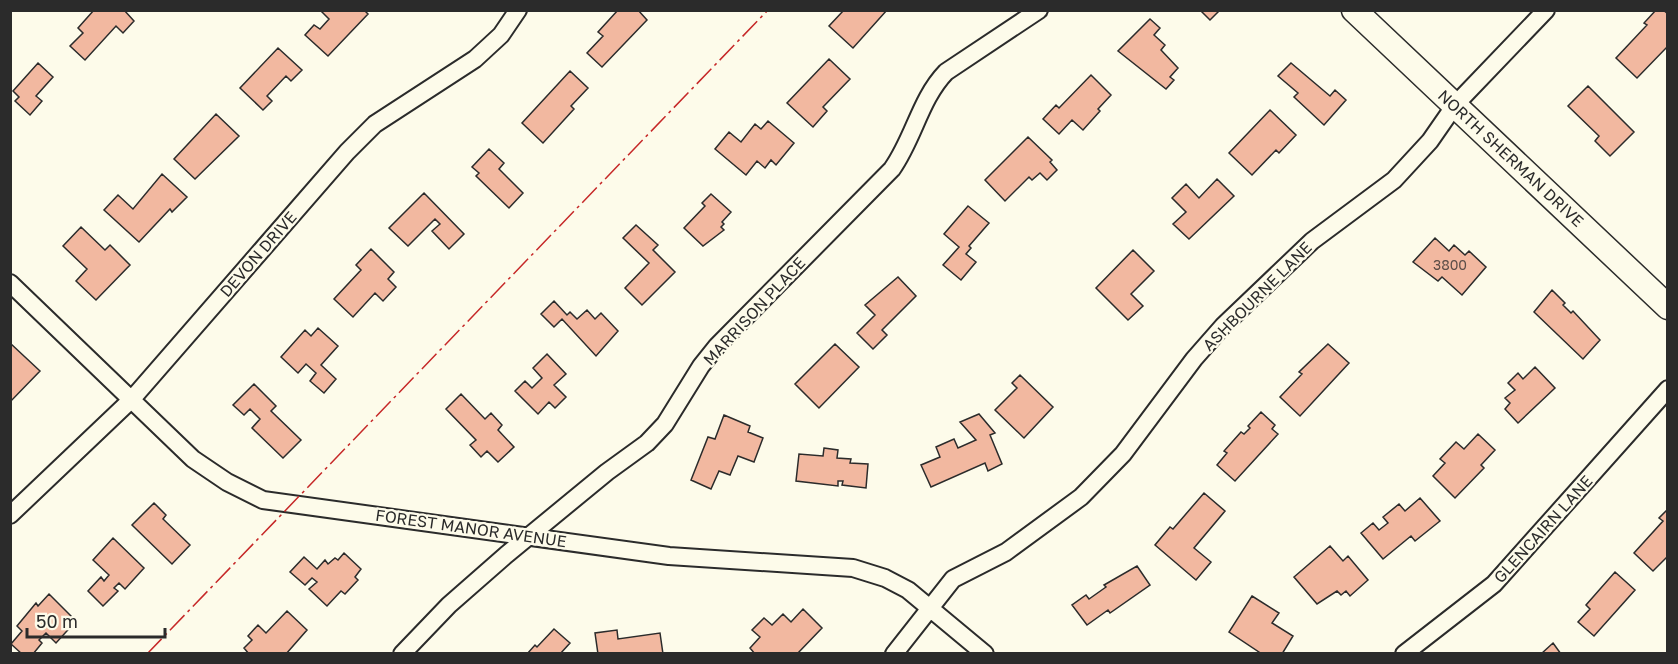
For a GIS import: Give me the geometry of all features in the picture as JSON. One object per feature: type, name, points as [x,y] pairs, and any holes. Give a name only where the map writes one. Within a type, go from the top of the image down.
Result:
[{"type":"main road","name":"NORTH SHERMAN DRIVE","points":[[1354,10],[1668,307]]},
{"type":"street","name":"DEVON DRIVE","points":[[10,515],[132,399],[347,152],[375,124],[475,59],[501,35],[518,10]]},
{"type":"street","name":"MARRISON PLACE","points":[[402,654],[449,605],[607,472],[647,442],[665,424],[701,366],[717,346],[892,169],[906,148],[930,90],[946,72],[1039,10]]},
{"type":"street","name":"ASHBOURNE LANE","points":[[894,654],[953,579],[1006,552],[1081,497],[1123,454],[1194,359],[1223,326],[1312,241],[1394,180],[1430,141],[1455,105],[1546,10]]},
{"type":"street","name":"FOREST MANOR AVENUE","points":[[10,283],[193,459],[227,482],[263,500],[669,556],[853,568],[894,582],[930,607],[985,654]]},
{"type":"street","name":"GLENCAIRN LANE","points":[[1404,654],[1470,605],[1509,569],[1668,389]]},
{"type":"building","points":[[94,10],[124,10],[134,21],[123,33],[116,26],[85,60],[70,46],[83,33],[78,28]]},
{"type":"building","points":[[320,10],[364,10],[368,14],[328,56],[305,35],[314,25],[320,29],[329,19]]},
{"type":"building","points":[[618,10],[638,10],[647,20],[602,67],[587,53],[603,36],[598,32]]},
{"type":"building","points":[[844,10],[887,10],[853,48],[829,26]]},
{"type":"building","points":[[1200,10],[1220,10],[1210,20]]},
{"type":"building","points":[[1656,10],[1663,10],[1668,14],[1668,46],[1637,78],[1616,58],[1647,25],[1644,23]]},
{"type":"building","points":[[1150,19],[1160,28],[1154,35],[1165,45],[1161,50],[1178,68],[1170,77],[1174,80],[1166,89],[1118,51]]},
{"type":"building","points":[[278,48],[302,70],[291,81],[286,76],[267,96],[272,101],[263,110],[240,88]]},
{"type":"building","points":[[829,59],[850,79],[823,107],[827,111],[813,127],[787,103]]},
{"type":"building","points":[[38,63],[53,77],[36,96],[42,101],[30,115],[15,101],[19,97],[13,91]]},
{"type":"building","points":[[1291,63],[1330,96],[1335,90],[1346,100],[1324,125],[1294,97],[1298,93],[1278,76]]},
{"type":"building","points":[[570,71],[588,88],[571,106],[574,109],[543,143],[522,123]]},
{"type":"building","points":[[1091,75],[1111,95],[1083,130],[1072,120],[1059,134],[1043,119],[1056,105],[1059,108]]},
{"type":"building","points":[[1588,86],[1634,132],[1610,156],[1595,141],[1599,136],[1568,106]]},
{"type":"building","points":[[1270,110],[1296,135],[1279,153],[1276,150],[1252,175],[1229,153]]},
{"type":"building","points":[[216,114],[239,136],[195,179],[174,159]]},
{"type":"building","points":[[768,121],[794,143],[776,165],[771,160],[765,168],[757,161],[746,175],[715,149],[729,132],[741,142],[755,124],[761,129]]},
{"type":"building","points":[[1028,137],[1052,160],[1050,162],[1057,170],[1047,180],[1040,173],[1032,180],[1029,177],[1005,201],[985,180]]},
{"type":"building","points":[[489,149],[504,163],[499,169],[523,193],[509,208],[476,176],[479,173],[472,167]]},
{"type":"building","points":[[162,174],[187,197],[172,212],[170,209],[139,242],[104,210],[118,195],[133,209]]},
{"type":"building","points":[[1217,179],[1234,196],[1189,239],[1173,224],[1186,212],[1172,198],[1186,184],[1199,198]]},
{"type":"building","points":[[424,193],[464,234],[449,249],[432,231],[440,224],[435,219],[408,246],[389,228]]},
{"type":"building","points":[[711,194],[731,212],[722,222],[724,224],[721,227],[724,230],[703,246],[684,228],[705,206],[702,203]]},
{"type":"building","points":[[968,206],[989,223],[969,246],[971,248],[966,254],[976,262],[961,280],[943,265],[959,247],[944,234]]},
{"type":"building","points":[[636,225],[658,245],[653,250],[675,272],[642,305],[625,288],[649,263],[623,238]]},
{"type":"building","points":[[81,227],[105,250],[110,245],[130,265],[96,300],[76,281],[87,269],[63,246]]},
{"type":"building","points":[[1435,238],[1449,251],[1454,245],[1465,255],[1469,251],[1486,267],[1462,295],[1442,277],[1438,281],[1413,262]]},
{"type":"building","points":[[371,249],[394,272],[388,279],[396,287],[383,301],[375,293],[353,317],[334,299],[361,270],[356,265]]},
{"type":"building","points":[[1133,250],[1154,271],[1131,294],[1143,306],[1128,320],[1096,288]]},
{"type":"building","points":[[898,277],[916,296],[882,330],[887,335],[873,349],[857,333],[875,315],[865,305]]},
{"type":"building","points":[[1552,290],[1565,303],[1563,305],[1571,313],[1573,311],[1600,340],[1583,359],[1534,312]]},
{"type":"building","points":[[554,301],[567,315],[570,312],[577,319],[587,310],[595,319],[601,313],[618,331],[596,356],[562,319],[554,327],[541,314]]},
{"type":"building","points":[[318,328],[338,346],[321,365],[336,379],[324,393],[310,381],[316,373],[306,364],[298,373],[281,357],[305,330],[311,336]]},
{"type":"building","points":[[10,343],[40,371],[10,402]]},
{"type":"building","points":[[835,344],[859,367],[819,408],[795,384]]},
{"type":"building","points":[[1328,344],[1349,363],[1300,416],[1280,397],[1302,374],[1299,372]]},
{"type":"building","points":[[547,354],[566,374],[554,385],[566,397],[555,408],[549,402],[538,414],[515,391],[525,381],[532,388],[542,378],[533,368]]},
{"type":"building","points":[[1535,367],[1555,388],[1518,423],[1505,409],[1510,403],[1505,398],[1515,390],[1508,383],[1518,373],[1523,379]]},
{"type":"building","points":[[1020,375],[1053,407],[1024,438],[995,410],[1017,388],[1012,383]]},
{"type":"building","points":[[254,384],[276,406],[271,411],[301,440],[283,458],[252,428],[260,419],[250,409],[244,415],[233,405]]},
{"type":"building","points":[[461,394],[485,419],[491,413],[502,425],[498,430],[514,447],[498,462],[487,451],[481,457],[470,445],[476,440],[446,409]]},
{"type":"building","points":[[1261,412],[1275,425],[1272,429],[1278,434],[1235,481],[1217,465],[1227,453],[1224,451],[1241,432],[1244,434],[1250,428],[1248,426]]},
{"type":"building","points":[[979,414],[995,433],[990,435],[1002,464],[988,471],[985,463],[931,487],[921,465],[940,457],[936,447],[954,439],[958,448],[976,440],[960,422]]},
{"type":"building","points":[[724,415],[750,426],[748,432],[763,438],[754,462],[738,456],[730,475],[719,471],[711,489],[691,480],[708,437],[715,439]]},
{"type":"building","points":[[1478,434],[1495,450],[1481,465],[1484,468],[1455,498],[1433,476],[1445,463],[1440,459],[1456,442],[1464,449]]},
{"type":"building","points":[[824,448],[838,450],[837,458],[851,459],[850,463],[868,464],[866,488],[842,485],[843,481],[838,481],[838,486],[796,481],[799,454],[823,456]]},
{"type":"building","points":[[1204,493],[1225,511],[1194,548],[1211,562],[1196,580],[1155,545],[1170,527],[1173,529]]},
{"type":"building","points":[[1420,498],[1440,521],[1415,541],[1411,536],[1383,559],[1361,533],[1373,523],[1379,530],[1388,523],[1383,517],[1399,504],[1405,511]]},
{"type":"building","points":[[154,503],[166,515],[163,519],[190,545],[172,564],[132,525]]},
{"type":"building","points":[[1668,509],[1668,556],[1653,571],[1634,553],[1663,521],[1659,518]]},
{"type":"building","points":[[113,538],[144,568],[125,589],[119,583],[114,588],[118,591],[103,606],[88,591],[101,577],[104,581],[109,575],[93,560]]},
{"type":"building","points":[[1330,546],[1343,561],[1348,556],[1368,580],[1350,596],[1346,591],[1341,595],[1337,591],[1317,604],[1294,577]]},
{"type":"building","points":[[344,553],[361,569],[355,577],[358,580],[345,594],[341,591],[327,606],[309,589],[317,582],[312,578],[305,585],[290,572],[304,557],[317,569],[325,560],[328,564],[335,558],[338,560]]},
{"type":"building","points":[[1137,566],[1150,585],[1110,613],[1108,610],[1087,625],[1072,605],[1086,595],[1089,599],[1106,587],[1104,585]]},
{"type":"building","points":[[1615,572],[1635,590],[1594,636],[1578,622],[1590,609],[1586,605]]},
{"type":"building","points":[[49,594],[76,621],[56,643],[46,633],[39,640],[42,643],[33,654],[22,654],[11,644],[22,631],[17,626],[36,603],[38,606]]},
{"type":"building","points":[[1252,596],[1279,613],[1272,623],[1293,636],[1282,654],[1262,654],[1229,632]]},
{"type":"building","points":[[803,609],[822,628],[797,654],[755,654],[750,648],[760,637],[752,630],[764,618],[772,625],[783,614],[791,622]]},
{"type":"building","points":[[287,611],[307,630],[286,654],[249,654],[244,648],[252,640],[248,636],[258,625],[266,633]]},
{"type":"building","points":[[554,629],[570,643],[560,654],[527,654],[535,645],[537,647]]},
{"type":"building","points":[[617,630],[618,639],[660,633],[663,654],[598,654],[595,633]]},
{"type":"building","points":[[1553,643],[1561,654],[1541,654]]},
{"type":"power","points":[[147,654],[768,10]]}]
